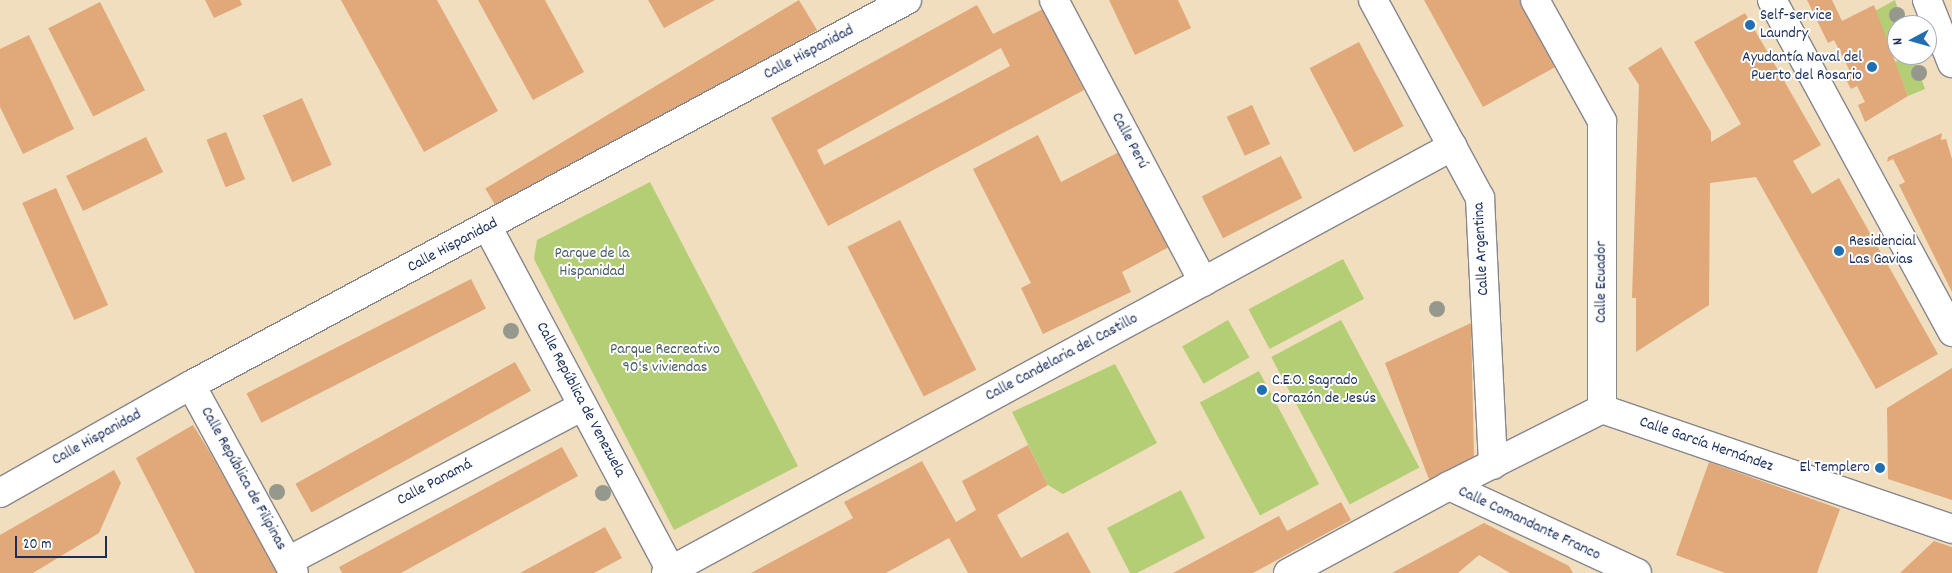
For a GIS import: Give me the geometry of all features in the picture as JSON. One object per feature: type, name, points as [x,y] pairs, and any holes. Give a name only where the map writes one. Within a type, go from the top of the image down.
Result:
[{"type":"street","name":"Calle Hispanidad","points":[[0,492],[191,385],[488,228],[907,0]]},
{"type":"street","name":"Calle Perú","points":[[1054,0],[1203,282]]},
{"type":"street","name":"Calle Argentina","points":[[1373,0],[1480,198],[1493,465]]},
{"type":"street","name":"Calle Ecuador","points":[[1534,0],[1602,121],[1602,409]]},
{"type":"street","points":[[1772,0],[1952,332]]},
{"type":"street","points":[[1928,0],[1952,63]]},
{"type":"street","name":"Calle Candelaria del Castillo","points":[[670,572],[1453,146]]},
{"type":"street","name":"Calle República de Venezuela","points":[[488,228],[670,572]]},
{"type":"street","name":"Calle República de Filipinas","points":[[191,385],[291,567]]},
{"type":"street","name":"Calle Panamá","points":[[291,567],[583,406]]},
{"type":"street","points":[[1288,573],[1449,486],[1602,409]]},
{"type":"street","name":"Calle García Hernández","points":[[1602,409],[1952,529]]},
{"type":"street","name":"Calle Comandante Franco","points":[[1449,486],[1619,570]]},
{"type":"green space","points":[[1895,0],[1900,15],[1887,15],[1887,42],[1875,11]]},
{"type":"green space","points":[[1896,65],[1917,65],[1925,89],[1908,96]]},
{"type":"green space","name":"Parque Recreativo 90's viviendas","points":[[650,182],[798,466],[674,530],[534,259],[537,240]]},
{"type":"green space","points":[[1343,259],[1364,299],[1270,349],[1249,309]]},
{"type":"green space","points":[[1228,320],[1250,357],[1204,384],[1182,346]]},
{"type":"green space","points":[[1341,320],[1419,467],[1350,505],[1271,357]]},
{"type":"green space","points":[[1115,364],[1157,443],[1063,494],[1048,485],[1012,412]]},
{"type":"green space","points":[[1259,371],[1319,484],[1260,515],[1200,402]]},
{"type":"green space","points":[[1181,490],[1205,538],[1137,573],[1130,573],[1107,528]]},
{"type":"building","points":[[205,0],[240,0],[242,5],[214,18]]},
{"type":"building","points":[[341,0],[437,0],[498,111],[424,152]]},
{"type":"building","points":[[478,0],[545,0],[584,72],[533,100]]},
{"type":"building","points":[[648,0],[715,0],[664,28]]},
{"type":"building","points":[[799,0],[817,30],[503,219],[485,189]]},
{"type":"building","points":[[1109,0],[1178,0],[1191,28],[1135,55]]},
{"type":"building","points":[[1424,0],[1535,0],[1568,60],[1483,107]]},
{"type":"building","name":"Ayudantía Naval del Puerto del Rosario","points":[[1807,0],[1832,0],[1842,21],[1874,5],[1887,40],[1887,65],[1896,65],[1908,96],[1865,122],[1858,105],[1865,102],[1857,86],[1851,89],[1844,76],[1851,73],[1834,40],[1828,43]]},
{"type":"building","points":[[100,2],[145,90],[93,117],[48,28]]},
{"type":"building","points":[[977,5],[993,34],[1043,9],[1084,90],[828,226],[771,118]],"holes":[[[1001,48],[1010,66],[824,165],[817,150]]]},
{"type":"building","name":"Residencial Las Gavias","points":[[1745,13],[1821,145],[1793,161],[1812,194],[1839,178],[1938,354],[1876,389],[1756,177],[1710,183],[1709,305],[1636,352],[1636,298],[1632,298],[1639,85],[1628,68],[1661,47],[1711,132],[1711,142],[1741,124],[1694,42]]},
{"type":"building","points":[[29,35],[74,129],[23,154],[0,107],[0,49]]},
{"type":"building","points":[[1359,42],[1404,126],[1354,152],[1310,68]]},
{"type":"building","points":[[302,98],[332,165],[292,182],[263,115]]},
{"type":"building","points":[[1252,105],[1270,144],[1245,156],[1227,117]]},
{"type":"building","points":[[226,132],[245,179],[226,187],[207,140]]},
{"type":"building","points":[[1942,133],[1941,140],[1946,139],[1952,159],[1952,292],[1899,185],[1905,182],[1893,159],[1887,162],[1888,157]]},
{"type":"building","points":[[1038,135],[1061,182],[1119,152],[1169,247],[1122,272],[1131,292],[1043,334],[1021,288],[1031,283],[973,169]]},
{"type":"building","points":[[146,137],[163,172],[83,211],[66,176]]},
{"type":"building","points":[[1281,156],[1302,198],[1223,238],[1202,196]]},
{"type":"building","points":[[56,188],[108,305],[74,320],[22,203]]},
{"type":"building","points":[[900,220],[976,370],[924,396],[847,247]]},
{"type":"building","points":[[471,279],[486,308],[261,423],[246,393]]},
{"type":"building","points":[[1471,323],[1474,458],[1430,482],[1385,363]]},
{"type":"building","points":[[515,362],[531,391],[311,513],[295,484]]},
{"type":"building","points":[[1952,368],[1952,500],[1888,479],[1887,408]]},
{"type":"building","points":[[193,425],[278,573],[195,573],[136,458]]},
{"type":"building","points":[[1028,445],[1048,485],[997,515],[1021,558],[1068,532],[1091,573],[968,573],[949,538],[886,573],[751,573],[853,518],[844,502],[922,461],[956,522],[976,510],[962,481]]},
{"type":"building","points":[[562,447],[578,476],[401,573],[342,573],[339,567]]},
{"type":"building","points":[[1709,462],[1840,509],[1817,573],[1725,573],[1676,555]]},
{"type":"building","points":[[114,470],[121,483],[99,533],[33,573],[0,573],[0,535]]},
{"type":"building","points":[[1341,502],[1351,520],[1253,573],[1173,573],[1279,516],[1287,531]]},
{"type":"building","points":[[1484,523],[1569,566],[1573,573],[1510,573],[1479,555],[1458,573],[1392,573]]},
{"type":"building","points":[[605,527],[622,558],[594,573],[520,573]]},
{"type":"building","points":[[1934,541],[1952,547],[1952,573],[1900,573]]},
{"type":"place","name":"Self-service Laundry","points":[[1750,25]]},
{"type":"place","name":"Ayudantía Naval del Puerto del Rosario","points":[[1872,67]]},
{"type":"place","name":"Residencial Las Gavias","points":[[1839,251]]},
{"type":"place","name":"C.E.O. Sagrado Corazón de Jesús","points":[[1262,390]]},
{"type":"place","name":"El Templero","points":[[1880,468]]},
{"type":"park label","name":"Parque de la Hispanidad","points":[[592,263]]}]
